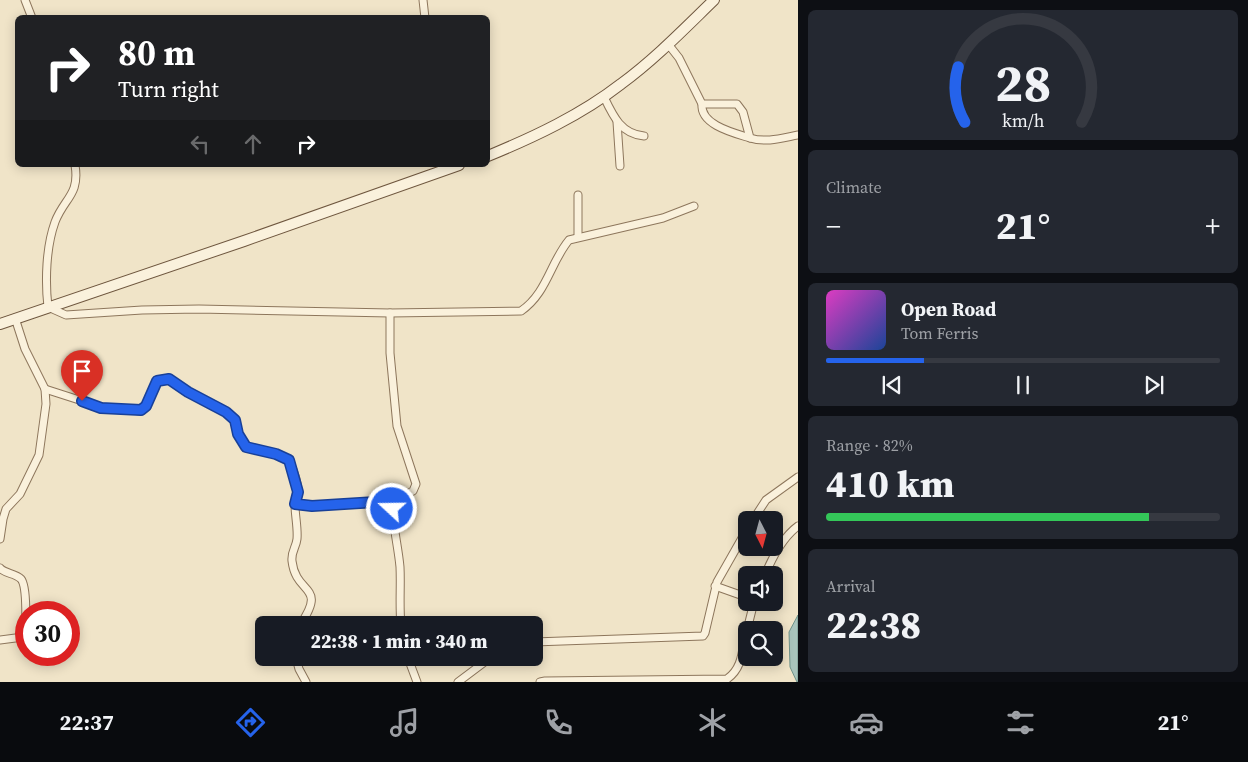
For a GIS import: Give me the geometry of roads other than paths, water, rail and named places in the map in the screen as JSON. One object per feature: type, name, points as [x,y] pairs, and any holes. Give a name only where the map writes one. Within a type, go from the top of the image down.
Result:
[{"type":"main road","points":[[490,155],[554,126],[604,97],[668,44],[714,0]]},
{"type":"main road","points":[[0,324],[244,241],[439,168]]},
{"type":"street","points":[[25,0],[31,15]]},
{"type":"street","points":[[423,0],[425,15]]},
{"type":"street","points":[[668,44],[679,58],[702,104],[704,116],[710,121],[734,133],[758,140],[798,135]]},
{"type":"street","points":[[604,97],[617,122],[620,166]]},
{"type":"street","points":[[702,104],[737,104],[743,112],[750,138]]},
{"type":"street","points":[[617,122],[631,133],[644,136]]},
{"type":"street","points":[[75,167],[76,180],[72,195],[55,222],[49,249],[45,285],[48,307],[66,314],[199,309],[390,313],[521,311],[531,304],[549,278],[569,240],[578,236],[663,218],[694,206]]},
{"type":"street","points":[[578,195],[578,236]]},
{"type":"street","points":[[295,504],[321,506],[392,501],[413,491],[416,484],[398,436],[390,353],[390,313]]},
{"type":"street","points":[[0,538],[5,513],[20,494],[39,455],[46,404],[45,389],[25,349],[15,318]]},
{"type":"street","points":[[45,389],[101,408],[141,410],[146,406],[157,381],[169,379],[188,392],[226,412],[235,420],[238,434],[246,447],[276,454],[289,460],[298,492],[295,504],[296,542],[292,552],[293,567],[296,576],[312,599],[311,608],[306,616]]},
{"type":"street","points":[[759,511],[766,500],[798,477]]},
{"type":"street","points":[[392,501],[400,566],[400,616]]},
{"type":"street","points":[[770,566],[791,531],[798,526]]},
{"type":"street","points":[[543,642],[703,636],[718,587],[738,547]]},
{"type":"street","points":[[0,568],[4,572],[22,580],[26,627],[22,637],[0,640]]},
{"type":"street","points":[[718,587],[738,593]]},
{"type":"street","points":[[298,666],[306,682]]},
{"type":"street","points":[[411,666],[418,682]]},
{"type":"street","points":[[458,682],[479,666]]},
{"type":"street","points":[[540,682],[554,680],[727,679],[734,674],[738,666]]},
{"type":"water","points":[[798,615],[797,682],[790,667],[789,632]]}]
